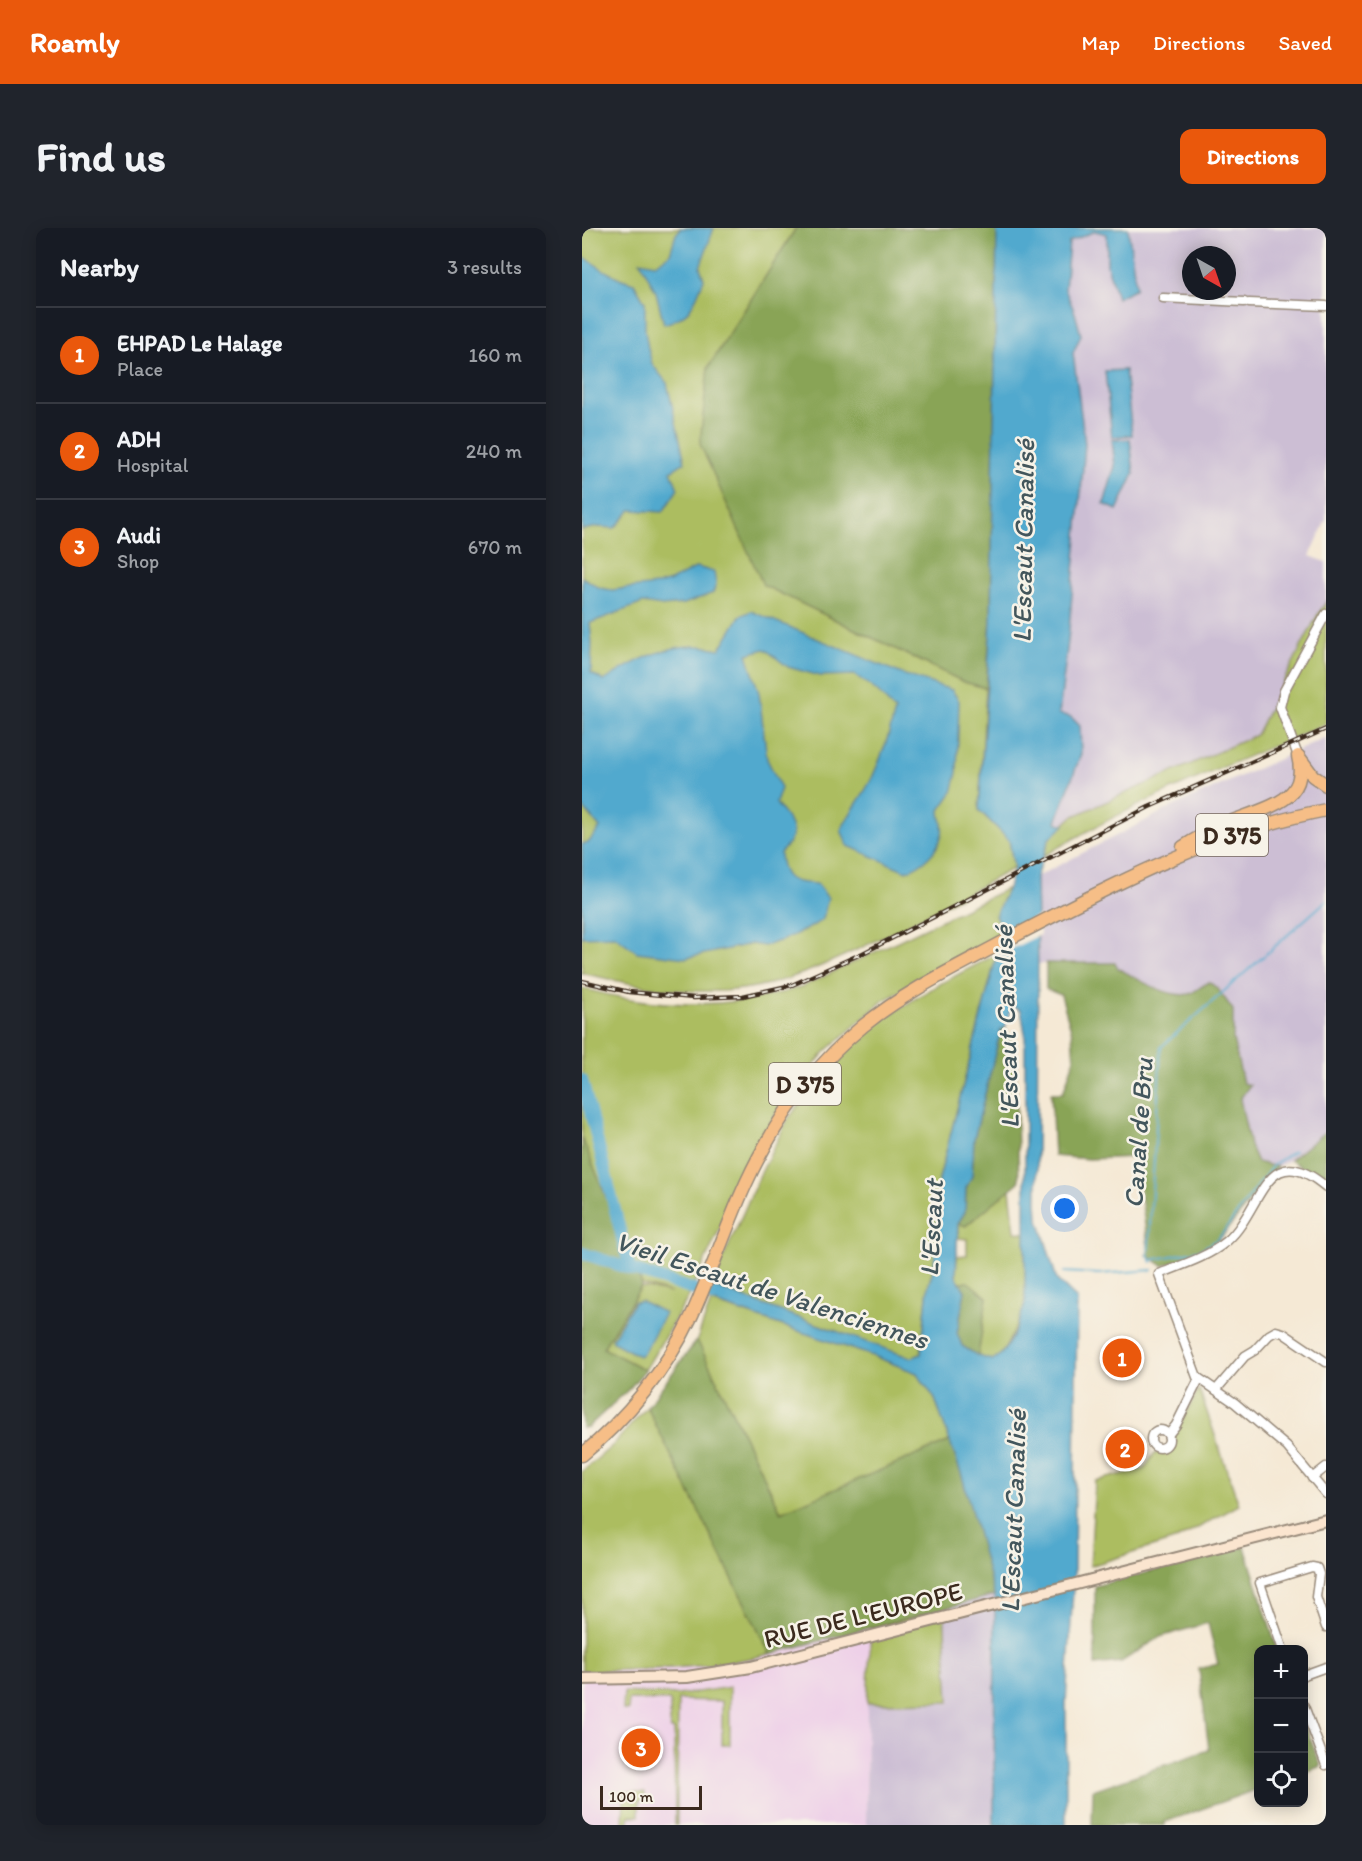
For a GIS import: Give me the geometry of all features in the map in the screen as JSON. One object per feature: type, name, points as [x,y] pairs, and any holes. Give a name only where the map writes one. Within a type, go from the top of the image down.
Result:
[{"type":"main road","points":[[1298,756],[1310,772],[1326,785]]},
{"type":"main road","points":[[1142,872],[1207,832],[1285,798],[1297,784],[1300,766],[1298,756]]},
{"type":"main road","name":"D 375","points":[[582,1455],[614,1426],[645,1389],[674,1348],[694,1310],[758,1158],[775,1127],[804,1086],[846,1041],[880,1013],[921,986],[1142,872],[1216,840],[1326,810]]},
{"type":"street","points":[[1163,298],[1326,306]]},
{"type":"street","points":[[1298,756],[1280,709],[1280,703],[1284,691],[1326,614]]},
{"type":"street","points":[[1326,1187],[1303,1171],[1289,1168],[1282,1170],[1267,1184],[1237,1230],[1227,1241],[1205,1255],[1159,1274],[1194,1373],[1287,1446],[1326,1494]]},
{"type":"street","points":[[1216,1390],[1245,1356],[1276,1331],[1283,1333],[1326,1362]]},
{"type":"street","points":[[1168,1435],[1176,1425],[1199,1379]]},
{"type":"street","points":[[1312,1478],[1326,1467]]},
{"type":"street","name":"RUE DE L'EUROPE","points":[[582,1679],[673,1678],[728,1672],[1326,1520]]},
{"type":"street","points":[[1281,1645],[1260,1583],[1312,1567],[1317,1568],[1319,1574],[1316,1597],[1326,1627]]},
{"type":"street","points":[[1308,1674],[1326,1667]]},
{"type":"street","points":[[1308,1717],[1326,1764]]},
{"type":"shaded area","points":[[1128,228],[1326,228],[1326,520],[1310,556],[1326,562],[1326,602],[1256,735],[1072,817],[1065,825],[1056,822],[1081,754],[1059,715],[1068,641],[1073,353],[1081,335],[1065,289],[1069,242],[1095,231],[1107,234],[1107,265],[1136,288]]},
{"type":"shaded area","points":[[1326,738],[1326,1131],[1290,1160],[1277,1167],[1257,1162],[1250,1146],[1240,1099],[1249,1085],[1243,1083],[1233,1039],[1233,1010],[1209,982],[1189,994],[1176,994],[1154,987],[1118,968],[1115,963],[1038,964],[1036,877],[1172,807]]},
{"type":"shaded area","points":[[995,1595],[994,1825],[866,1825],[867,1703],[948,1701],[944,1610]]},
{"type":"shaded area","points":[[871,1629],[867,1703],[866,1825],[582,1825],[582,1671],[638,1670],[737,1662]]},
{"type":"green space","points":[[582,228],[796,228],[708,368],[763,585],[964,682],[986,688],[979,810],[1009,840],[1014,868],[856,950],[806,972],[771,983],[735,990],[677,990],[582,973]]},
{"type":"green space","points":[[796,228],[997,228],[991,620],[986,688],[964,682],[763,585],[700,444],[708,368]]},
{"type":"green space","points":[[1326,602],[1326,724],[1147,801],[1044,856],[1049,839],[1072,817],[1256,735]]},
{"type":"green space","points":[[1008,888],[995,916],[1001,925],[999,942],[884,1000],[826,1051],[785,1098],[760,1141],[688,1298],[645,1370],[603,1348],[641,1287],[671,1293],[642,1285],[582,1138],[582,988],[637,1000],[693,1004],[722,1003],[777,994],[804,986]]},
{"type":"green space","points":[[997,954],[939,1179],[934,1266],[928,1287],[921,1354],[911,1358],[711,1286],[758,1179],[788,1119],[826,1071],[854,1042],[887,1016],[938,985]]},
{"type":"green space","points":[[1046,963],[1115,963],[1118,968],[1152,987],[1181,995],[1189,994],[1209,982],[1218,989],[1233,1010],[1233,1039],[1243,1083],[1250,1085],[1240,1099],[1250,1146],[1257,1162],[1277,1167],[1219,1240],[1200,1253],[1163,1266],[1147,1255],[1149,1252],[1135,1157],[1089,1159],[1054,1156],[1051,1093],[1063,1093],[1074,1060],[1072,1033],[1061,995],[1046,989]]},
{"type":"green space","points":[[1005,1028],[1015,1055],[1019,1182],[965,1226],[958,1223],[965,1212],[966,1188],[972,1176],[974,1139],[1001,1029]]},
{"type":"green space","points":[[1326,1131],[1326,1182],[1290,1160]]},
{"type":"green space","points":[[582,1138],[642,1285],[603,1348],[645,1370],[629,1389],[588,1427],[582,1428]]},
{"type":"green space","points":[[1010,1189],[1015,1232],[1025,1233],[1025,1302],[1021,1317],[1002,1354],[992,1360],[978,1356],[987,1297],[968,1283],[959,1282],[956,1276],[957,1256],[967,1255],[967,1239],[958,1238],[958,1223],[966,1226]]},
{"type":"green space","points":[[959,1282],[968,1282],[987,1297],[978,1356],[962,1346],[957,1333],[965,1291]]},
{"type":"green space","points":[[711,1302],[917,1373],[935,1399],[950,1441],[781,1512],[697,1340]]},
{"type":"green space","points":[[697,1340],[781,1512],[950,1441],[995,1595],[770,1654],[647,1407]]},
{"type":"green space","points":[[1199,1389],[1239,1505],[1178,1539],[1090,1566],[1095,1481],[1144,1469],[1154,1454],[1166,1450]]},
{"type":"green space","points":[[647,1407],[770,1654],[700,1666],[582,1671],[582,1472],[613,1445]]},
{"type":"green space","points":[[1245,1547],[1276,1645],[1254,1645],[1254,1790],[1165,1822],[1165,1825],[1092,1825],[1093,1790],[1209,1750],[1199,1669],[1218,1664],[1208,1623],[1160,1637],[1121,1662],[1095,1665],[1095,1586]]},
{"type":"green space","points":[[944,1610],[949,1702],[867,1703],[871,1629]]},
{"type":"green space","points":[[730,1687],[730,1745],[722,1745],[722,1701],[678,1700],[677,1825],[675,1825],[674,1730],[670,1728],[670,1701],[629,1700],[628,1710],[623,1710],[624,1692],[678,1695]]},
{"type":"green space","points":[[1308,1734],[1321,1766],[1308,1771]]},
{"type":"green space","points":[[624,1792],[645,1793],[645,1800],[639,1801],[639,1816],[629,1816],[629,1825],[623,1825]]},
{"type":"water","points":[[681,228],[714,228],[700,267],[704,279],[691,308],[681,317],[664,324],[656,292],[640,261],[655,264],[670,254],[676,234]]},
{"type":"water","name":"L'Escaut Canalisé","points":[[997,228],[1128,228],[1136,288],[1117,298],[1107,265],[1107,234],[1095,231],[1069,242],[1065,289],[1081,335],[1073,353],[1085,444],[1068,641],[1059,714],[1071,717],[1080,726],[1081,754],[1056,822],[1065,825],[1049,839],[1036,877],[1038,1216],[1057,1280],[1077,1299],[1074,1574],[1066,1703],[1066,1825],[994,1825],[995,1598],[962,1476],[935,1399],[917,1373],[706,1300],[711,1286],[911,1358],[921,1354],[928,1287],[934,1266],[939,1179],[997,954],[1001,925],[995,916],[1014,868],[1009,840],[979,810],[991,620]],"holes":[[[1014,1006],[1021,1010],[1025,1033],[1025,1302],[1008,1344],[998,1357],[992,1360],[978,1356],[962,1346],[957,1333],[965,1291],[956,1276],[958,1223],[965,1212],[966,1188],[972,1176],[974,1139],[1001,1029],[1005,1028],[1011,1008]]]},
{"type":"water","points":[[586,258],[608,273],[634,283],[645,302],[645,331],[652,364],[667,383],[685,462],[671,471],[678,489],[663,512],[631,510],[615,528],[598,527],[582,530],[582,260]]},
{"type":"water","points":[[1125,370],[1132,435],[1112,437],[1105,371]]},
{"type":"water","points":[[1130,439],[1134,474],[1117,510],[1104,504],[1115,466],[1112,440]]},
{"type":"water","points":[[697,567],[714,572],[716,584],[713,593],[684,604],[662,606],[643,603],[590,623],[591,673],[604,681],[636,662],[660,652],[685,646],[720,649],[740,616],[751,611],[902,674],[952,690],[959,701],[957,773],[952,793],[940,810],[943,828],[940,841],[929,857],[918,865],[906,871],[848,846],[841,830],[872,778],[895,711],[877,691],[855,675],[820,676],[788,667],[765,649],[747,654],[759,693],[767,759],[781,788],[776,803],[789,822],[793,833],[780,853],[783,869],[785,875],[794,881],[817,884],[828,898],[823,919],[783,940],[764,946],[751,944],[686,958],[637,952],[615,936],[582,937],[582,844],[588,843],[600,828],[582,806],[582,577],[600,588],[612,590],[657,585],[671,581]]},
{"type":"water","points":[[641,1301],[665,1313],[644,1352],[639,1356],[613,1342],[612,1339],[634,1302]]},
{"type":"pier","points":[[1040,915],[1040,935],[993,958],[996,938]]},
{"type":"waterway","name":"Canal de Bru","points":[[1152,1262],[1148,1256],[1161,1047],[1326,901]]},
{"type":"waterway","points":[[582,1080],[630,1269]]},
{"type":"waterway","name":"Canal de Bru","points":[[1152,1260],[1200,1250],[1219,1238],[1273,1165],[1294,1151]]},
{"type":"waterway","name":"Vieil Escaut de Valenciennes","points":[[582,1253],[712,1296]]},
{"type":"waterway","points":[[1064,1272],[1099,1274],[1152,1270]]},
{"type":"railway","points":[[582,981],[629,992],[694,998],[743,996],[792,985],[863,953],[1149,807],[1326,729]]},
{"type":"place","name":"EHPAD Le Halage","points":[[1122,1358]]},
{"type":"place","name":"ADH","points":[[1125,1449]]},
{"type":"place","name":"Audi","points":[[641,1748]]},
{"type":"water label","name":"L'Escaut","points":[[931,1228]]}]
